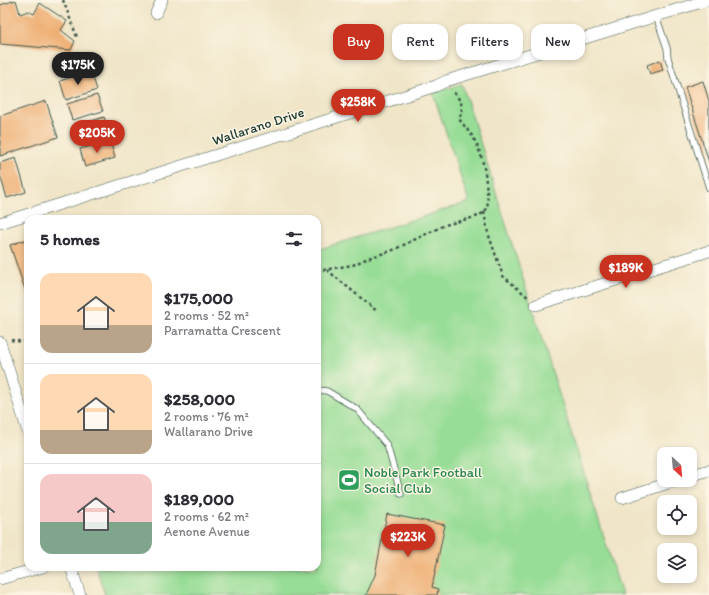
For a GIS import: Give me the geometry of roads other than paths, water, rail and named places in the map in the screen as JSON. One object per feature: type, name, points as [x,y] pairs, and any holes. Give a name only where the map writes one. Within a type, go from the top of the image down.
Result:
[{"type":"street","points":[[156,13],[162,0]]},
{"type":"street","name":"Wallarano Drive","points":[[25,215],[446,81],[708,0]]},
{"type":"street","name":"Wallarano Drive","points":[[0,223],[24,215]]},
{"type":"street","points":[[536,305],[709,252]]},
{"type":"street","points":[[3,341],[24,417]]},
{"type":"street","points":[[697,474],[709,470]]},
{"type":"street","points":[[622,498],[657,487]]},
{"type":"street","points":[[0,579],[29,571]]},
{"type":"street","points":[[72,571],[80,595]]},
{"type":"lane","points":[[656,16],[709,188]]},
{"type":"lane","points":[[321,390],[327,391],[357,409],[387,445],[401,494]]},
{"type":"place","name":"Noble Park Football Social Club","points":[[349,480]]}]
